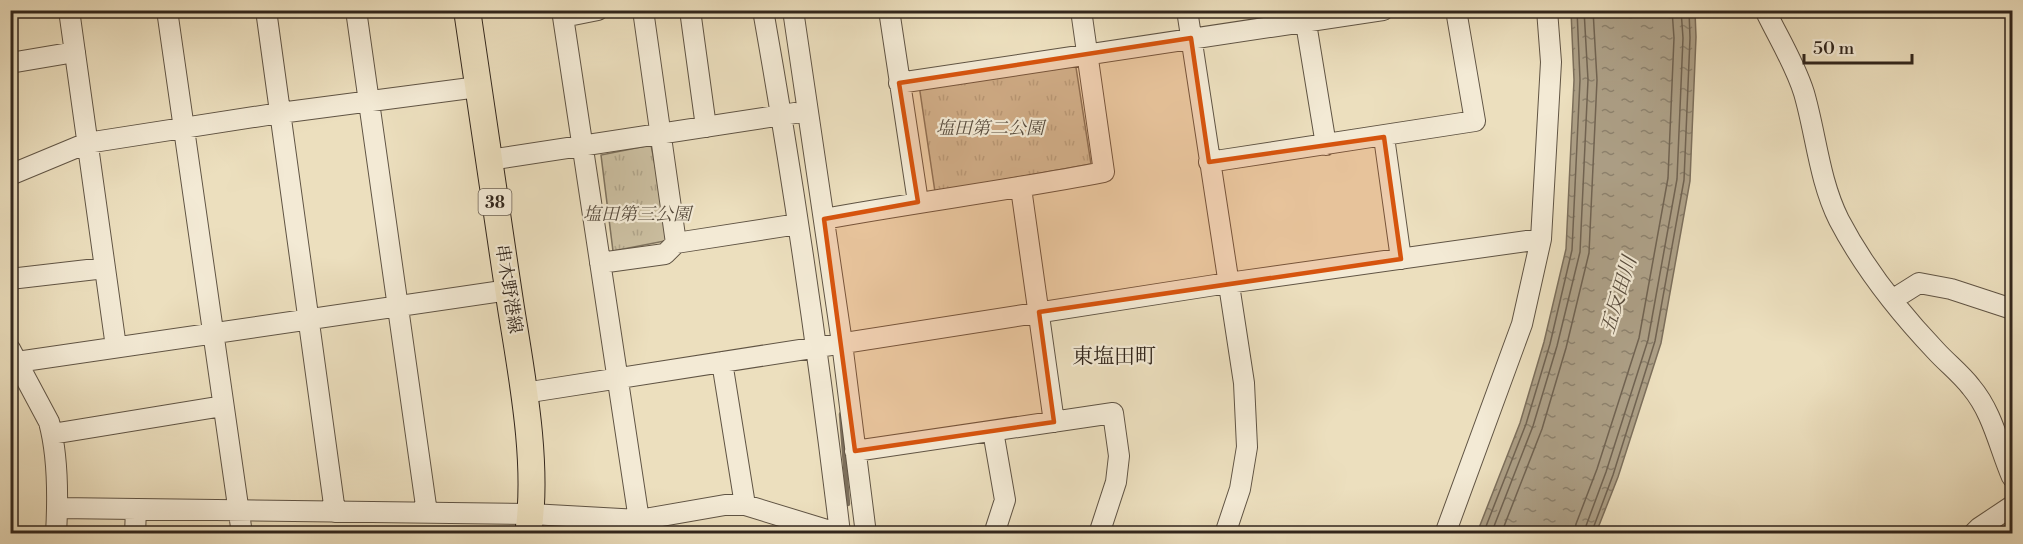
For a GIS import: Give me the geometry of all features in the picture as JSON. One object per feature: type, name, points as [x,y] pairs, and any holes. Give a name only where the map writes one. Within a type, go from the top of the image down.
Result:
[{"type":"main road","name":"串木野港線","points":[[467,10],[524,393],[530,465],[529,524]]},
{"type":"street","points":[[69,10],[116,347]]},
{"type":"street","points":[[166,10],[242,534]]},
{"type":"street","points":[[266,10],[335,512]]},
{"type":"street","points":[[356,10],[427,513]]},
{"type":"street","points":[[598,10],[563,14],[618,378],[637,527]]},
{"type":"street","points":[[644,10],[676,243]]},
{"type":"street","points":[[690,10],[706,127]]},
{"type":"street","points":[[58,508],[427,513],[529,524],[637,527],[725,505],[745,505],[840,533],[818,347],[782,114],[763,10]]},
{"type":"street","points":[[793,10],[842,343],[866,534]]},
{"type":"street","points":[[889,10],[918,202]]},
{"type":"street","points":[[824,219],[918,202],[1022,188],[1104,172],[1081,10]]},
{"type":"street","points":[[1187,10],[1244,383],[1247,447],[1240,489],[1225,534]]},
{"type":"street","points":[[899,82],[1191,38],[1305,16],[1383,10]]},
{"type":"street","points":[[1209,162],[1384,137],[1475,121],[1456,10]]},
{"type":"street","points":[[1445,534],[1522,324],[1541,239],[1540,223],[1551,62],[1547,10]]},
{"type":"street","points":[[1764,10],[1804,91],[1823,174],[1838,218],[1868,270],[1935,351],[1972,387],[1990,415],[2001,450],[2013,477]]},
{"type":"street","points":[[1305,16],[1326,145]]},
{"type":"street","points":[[10,63],[75,52]]},
{"type":"street","points":[[12,171],[87,143],[280,113],[478,87]]},
{"type":"street","points":[[489,159],[782,114],[808,112]]},
{"type":"street","points":[[1384,137],[1401,259]]},
{"type":"street","points":[[1022,188],[1054,422]]},
{"type":"street","points":[[600,263],[665,254],[676,243],[798,224]]},
{"type":"street","points":[[524,393],[1228,283],[1541,239]]},
{"type":"street","points":[[10,279],[105,268]]},
{"type":"street","points":[[1892,300],[1919,283],[1951,289],[2013,309]]},
{"type":"street","points":[[56,534],[58,508],[52,434],[49,422],[13,358],[116,347],[509,290]]},
{"type":"street","points":[[722,362],[745,505]]},
{"type":"street","points":[[52,434],[223,406]]},
{"type":"street","points":[[855,451],[1113,413],[1119,456],[1116,482],[1100,534]]},
{"type":"street","points":[[993,431],[1005,500],[994,534]]},
{"type":"street","points":[[1973,534],[2013,506]]},
{"type":"street","points":[[135,534],[136,509]]},
{"type":"highlighted area","points":[[1191,38],[1209,162],[1384,137],[1401,259],[1039,312],[1054,422],[855,451],[824,219],[918,202],[899,83]]},
{"type":"green space","name":"塩田第二公園","points":[[1075,61],[1091,164],[935,192],[919,85]]},
{"type":"green space","name":"塩田第三公園","points":[[651,145],[670,240],[613,251],[601,155]]},
{"type":"water","name":"五反田川","points":[[1571,11],[1695,11],[1690,181],[1661,343],[1618,477],[1596,533],[1477,533],[1520,423],[1544,342],[1566,249],[1574,80]]},
{"type":"waterway","points":[[841,414],[848,504]]},
{"type":"district","name":"東塩田町","points":[[1114,356]]}]
